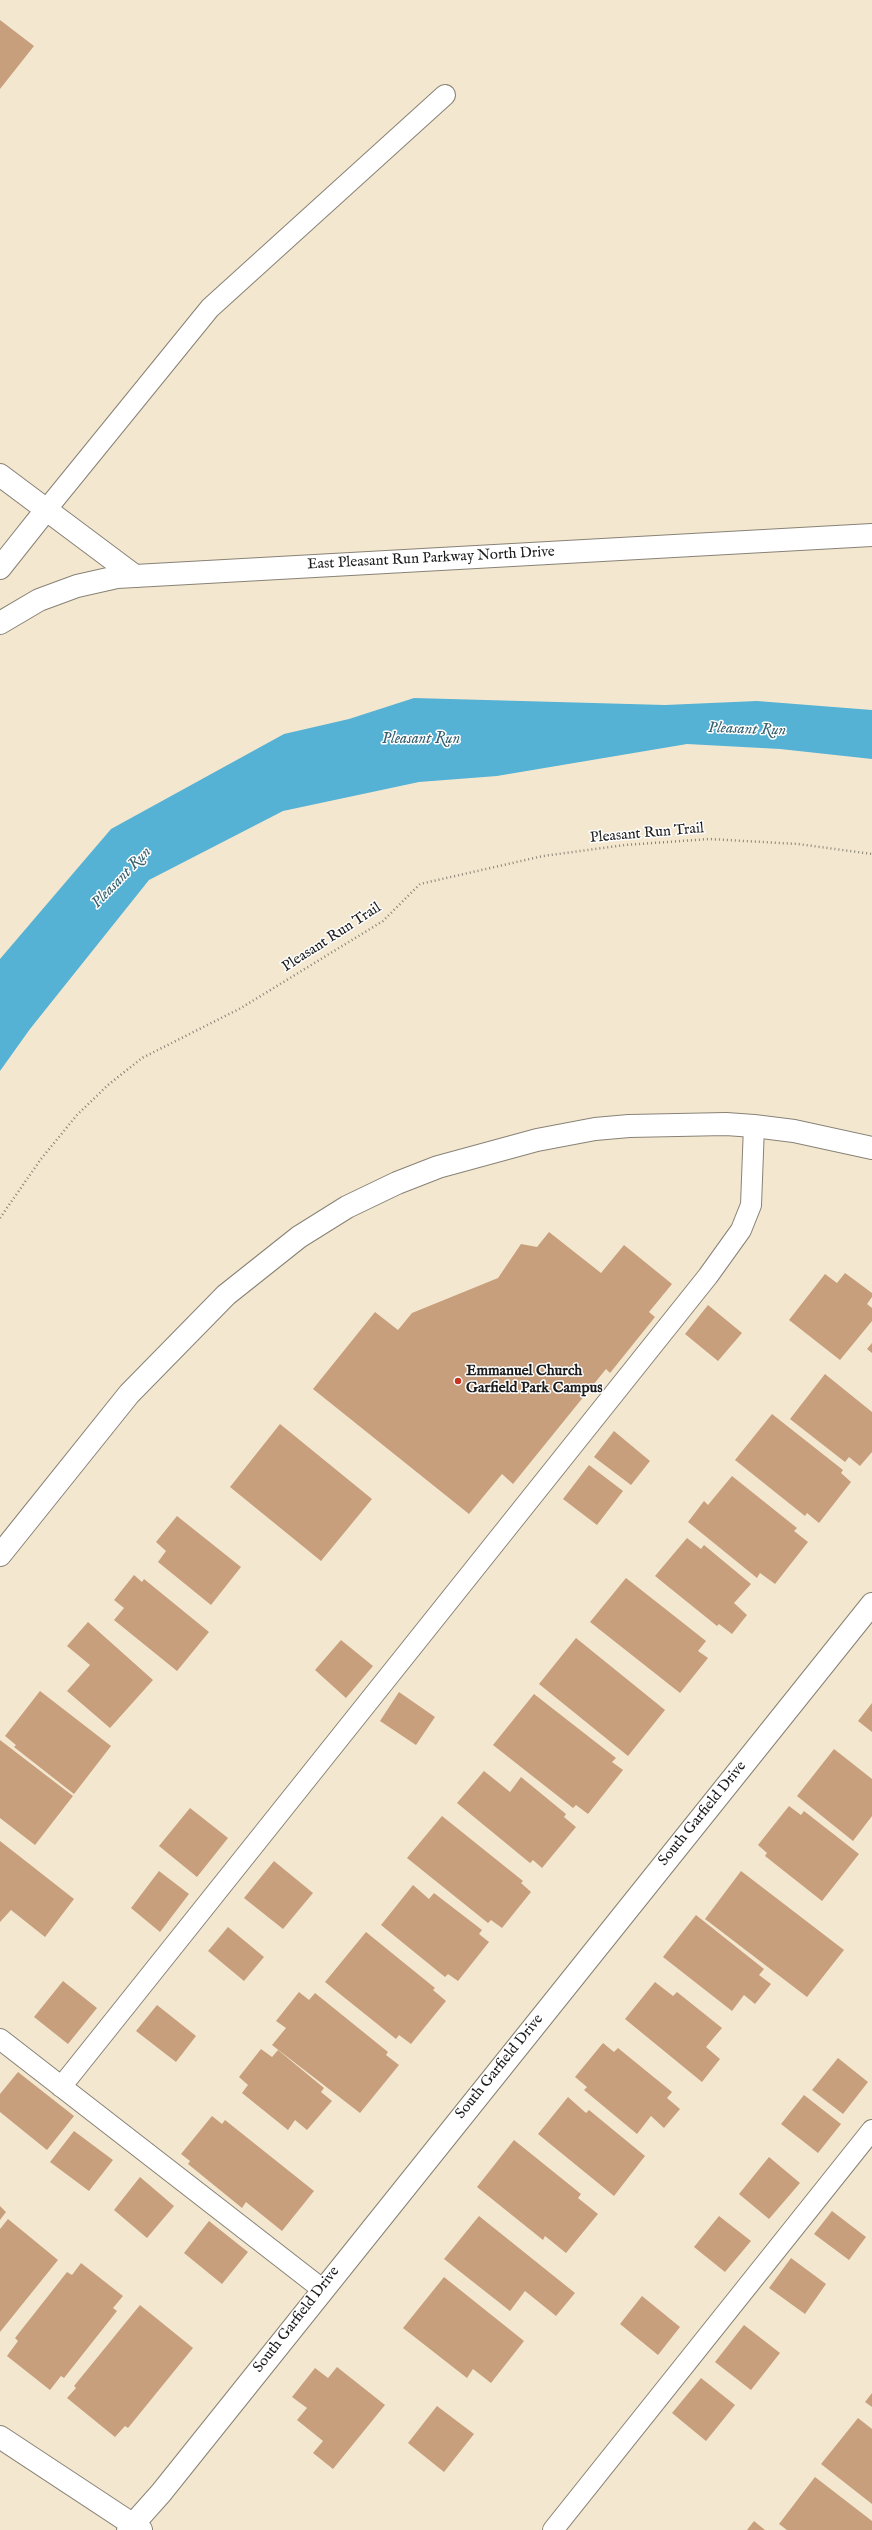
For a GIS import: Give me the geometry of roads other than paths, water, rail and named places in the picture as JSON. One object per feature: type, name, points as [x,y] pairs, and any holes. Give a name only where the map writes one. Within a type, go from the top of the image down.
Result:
[{"type":"street","points":[[0,475],[135,576]]},
{"type":"street","points":[[0,568],[46,510]]},
{"type":"street","name":"East Pleasant Run Parkway North Drive","points":[[0,623],[39,600],[77,586],[117,577],[872,535]]},
{"type":"street","points":[[0,1555],[152,1368],[250,1274],[299,1237],[347,1207],[397,1182],[438,1167],[566,1134],[636,1126],[726,1124],[754,1126],[794,1131],[872,1148]]},
{"type":"street","name":"South Garfield Drive","points":[[134,2528],[322,2289],[872,1604]]},
{"type":"street","points":[[0,2437],[134,2528]]},
{"type":"lane","points":[[46,510],[210,308],[445,95]]},
{"type":"lane","points":[[61,2087],[708,1276],[740,1230],[751,1205],[754,1126]]},
{"type":"lane","points":[[0,2039],[322,2289]]},
{"type":"lane","points":[[553,2530],[872,2130]]},
{"type":"water","name":"Pleasant Run","points":[[414,698],[665,705],[757,701],[872,710],[872,759],[780,749],[687,744],[497,776],[419,782],[283,811],[149,880],[30,1029],[0,1071],[0,959],[111,829],[284,734],[349,719]]},
{"type":"place","name":"Emmanuel Church Garfield Park Campus","points":[[458,1381]]}]
